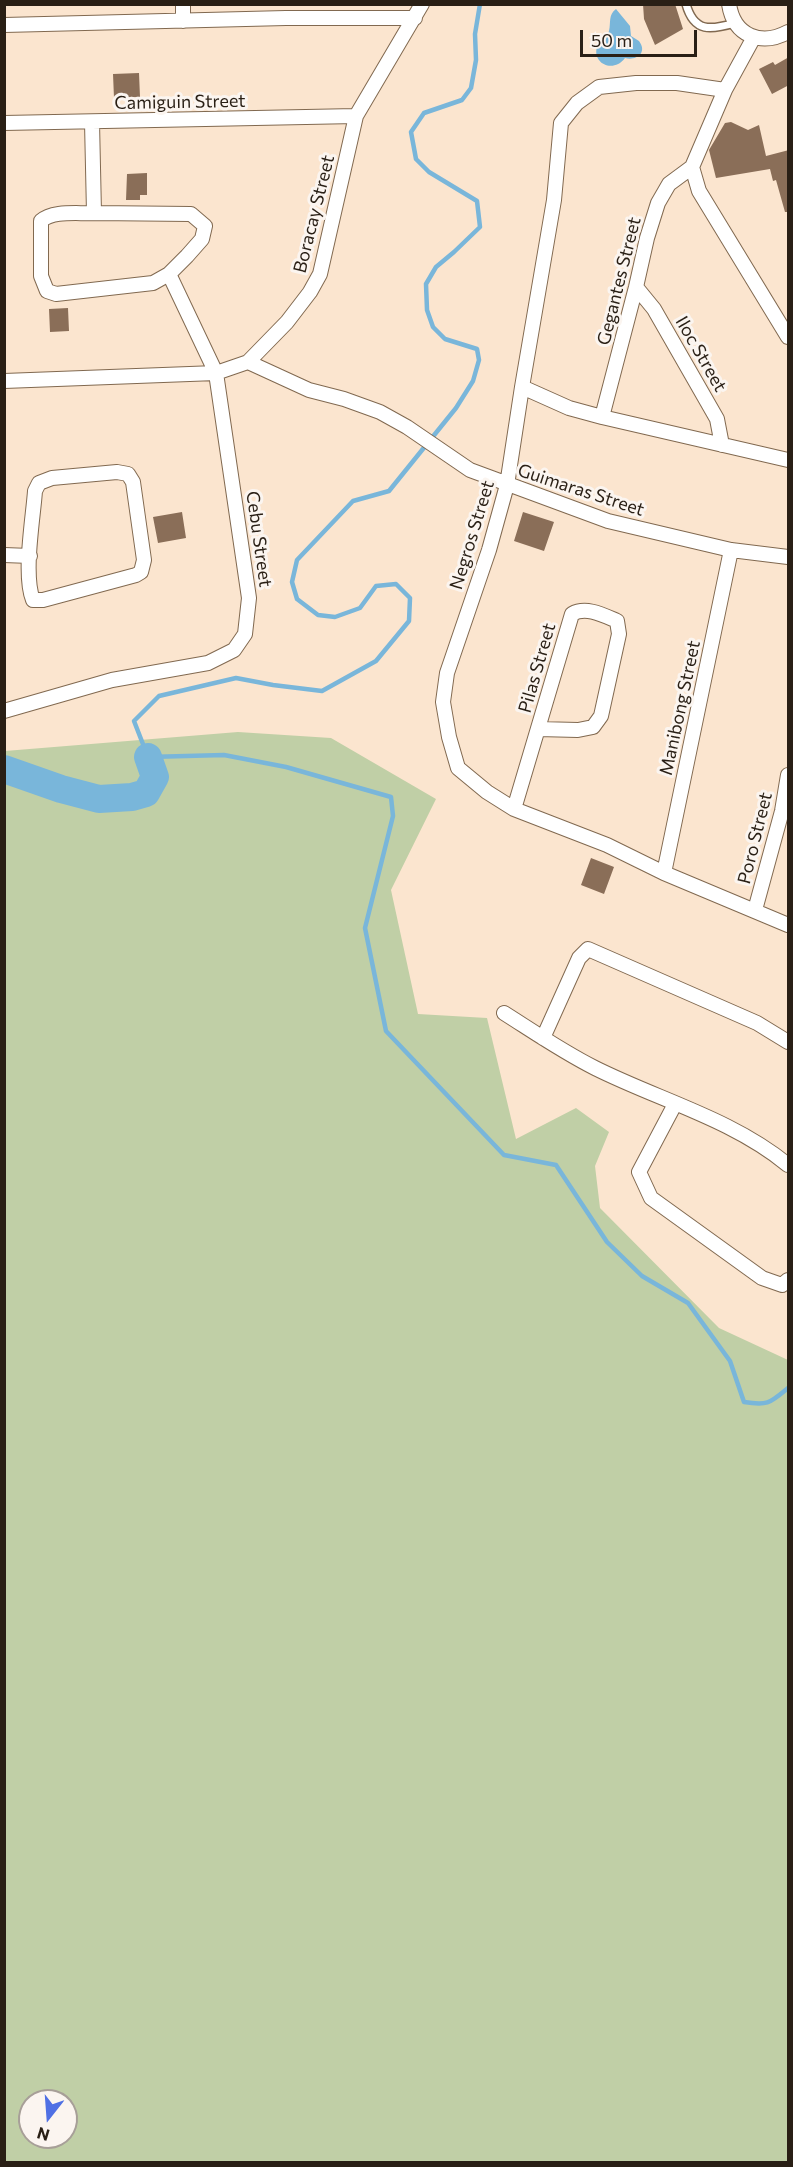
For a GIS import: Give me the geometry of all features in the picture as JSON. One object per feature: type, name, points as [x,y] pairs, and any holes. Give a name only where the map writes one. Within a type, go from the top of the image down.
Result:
[{"type":"street","points":[[183,4],[183,21]]},
{"type":"street","name":"Boracay Street","points":[[4,381],[216,373],[248,362],[287,322],[310,292],[320,274],[356,116],[422,4]]},
{"type":"street","points":[[729,4],[730,13],[743,32],[766,39],[778,38],[789,32]]},
{"type":"street","points":[[4,25],[183,21],[286,11],[414,18]]},
{"type":"street","points":[[754,37],[725,90],[692,167],[699,191],[789,337]]},
{"type":"street","name":"Negros Street","points":[[725,90],[677,83],[636,83],[599,87],[577,103],[561,123],[554,200],[507,485],[489,550],[447,673],[443,702],[449,737],[458,768],[487,792],[514,809],[607,845],[664,873],[789,925]]},
{"type":"street","name":"Camiguin Street","points":[[4,123],[356,116]]},
{"type":"street","points":[[92,122],[94,213]]},
{"type":"street","name":"Gegantes Street","points":[[602,417],[636,287],[646,238],[658,203],[669,184],[692,167]]},
{"type":"street","points":[[55,214],[191,214],[206,226],[202,239],[169,274],[153,283],[56,294],[47,291],[41,276],[41,221],[46,216],[55,214]]},
{"type":"street","name":"Cebu Street","points":[[4,711],[112,680],[208,663],[234,650],[246,634],[249,598],[216,373],[169,274]]},
{"type":"street","name":"Iloc Street","points":[[636,287],[654,309],[717,419],[722,445]]},
{"type":"street","name":"Guimaras Street","points":[[248,362],[309,390],[380,412],[407,427],[470,470],[507,485],[608,521],[731,550],[789,557]]},
{"type":"street","points":[[522,387],[569,408],[789,460]]},
{"type":"street","points":[[117,472],[128,474],[132,482],[144,560],[141,572],[44,600],[33,600],[29,590],[30,556],[35,491],[39,483],[63,477],[117,472]]},
{"type":"street","name":"Manibong Street","points":[[664,873],[731,550]]},
{"type":"street","points":[[4,555],[30,556]]},
{"type":"street","name":"Pilas Street","points":[[514,809],[572,614],[578,611],[590,611],[617,621],[619,634],[600,716],[593,727],[578,730],[538,729]]},
{"type":"street","name":"Poro Street","points":[[755,910],[785,812],[789,776]]},
{"type":"street","points":[[543,1038],[579,958],[588,949],[757,1023],[789,1042]]},
{"type":"street","points":[[504,1013],[594,1068],[722,1124],[770,1150],[789,1165]]},
{"type":"street","points":[[675,1104],[639,1172],[651,1198],[762,1278],[782,1285],[789,1280]]},
{"type":"lane","points":[[686,4],[689,16],[699,26],[715,28],[735,23]]},
{"type":"green space","points":[[238,732],[331,738],[436,799],[391,890],[418,1014],[487,1018],[516,1139],[576,1108],[609,1132],[595,1166],[600,1208],[719,1328],[788,1360],[788,2162],[5,2162],[5,751]]},
{"type":"water","points":[[616,9],[630,26],[631,36],[639,41],[642,49],[637,57],[625,58],[620,63],[610,66],[600,62],[596,53],[598,45],[608,33],[611,16]]},
{"type":"building","points":[[643,4],[675,4],[683,29],[655,45],[644,19]]},
{"type":"building","points":[[789,57],[789,85],[772,94],[759,69],[773,62],[775,65]]},
{"type":"building","points":[[139,73],[140,97],[114,98],[113,74]]},
{"type":"building","points":[[731,122],[748,130],[759,125],[766,156],[789,150],[789,212],[785,212],[776,180],[773,181],[770,169],[716,178],[709,150],[725,123]]},
{"type":"building","points":[[147,173],[147,195],[140,195],[140,200],[126,200],[127,174]]},
{"type":"building","points":[[68,308],[69,331],[50,332],[49,309]]},
{"type":"building","points":[[182,512],[186,538],[158,543],[153,517]]},
{"type":"building","points":[[523,512],[554,522],[544,551],[514,541]]},
{"type":"building","points":[[591,858],[614,867],[604,894],[581,885]]},
{"type":"waterway","points":[[480,4],[475,34],[476,60],[471,88],[462,100],[424,113],[411,132],[416,159],[429,172],[477,201],[480,227],[436,267],[426,284],[427,310],[433,327],[445,339],[477,349],[479,360],[473,381],[456,408],[389,491],[353,501],[297,560],[292,582],[297,599],[318,615],[335,617],[360,608],[376,586],[396,584],[410,598],[409,621],[376,661],[322,691],[236,678],[159,696],[134,721],[148,757],[224,755],[286,767],[391,797],[393,816],[365,928],[386,1031],[504,1155],[556,1165],[607,1242],[642,1276],[688,1303],[730,1361],[744,1402],[758,1404],[768,1402],[788,1388]]},
{"type":"waterway","points":[[4,769],[61,789],[99,799],[132,797],[146,793],[155,777],[148,757]]}]
